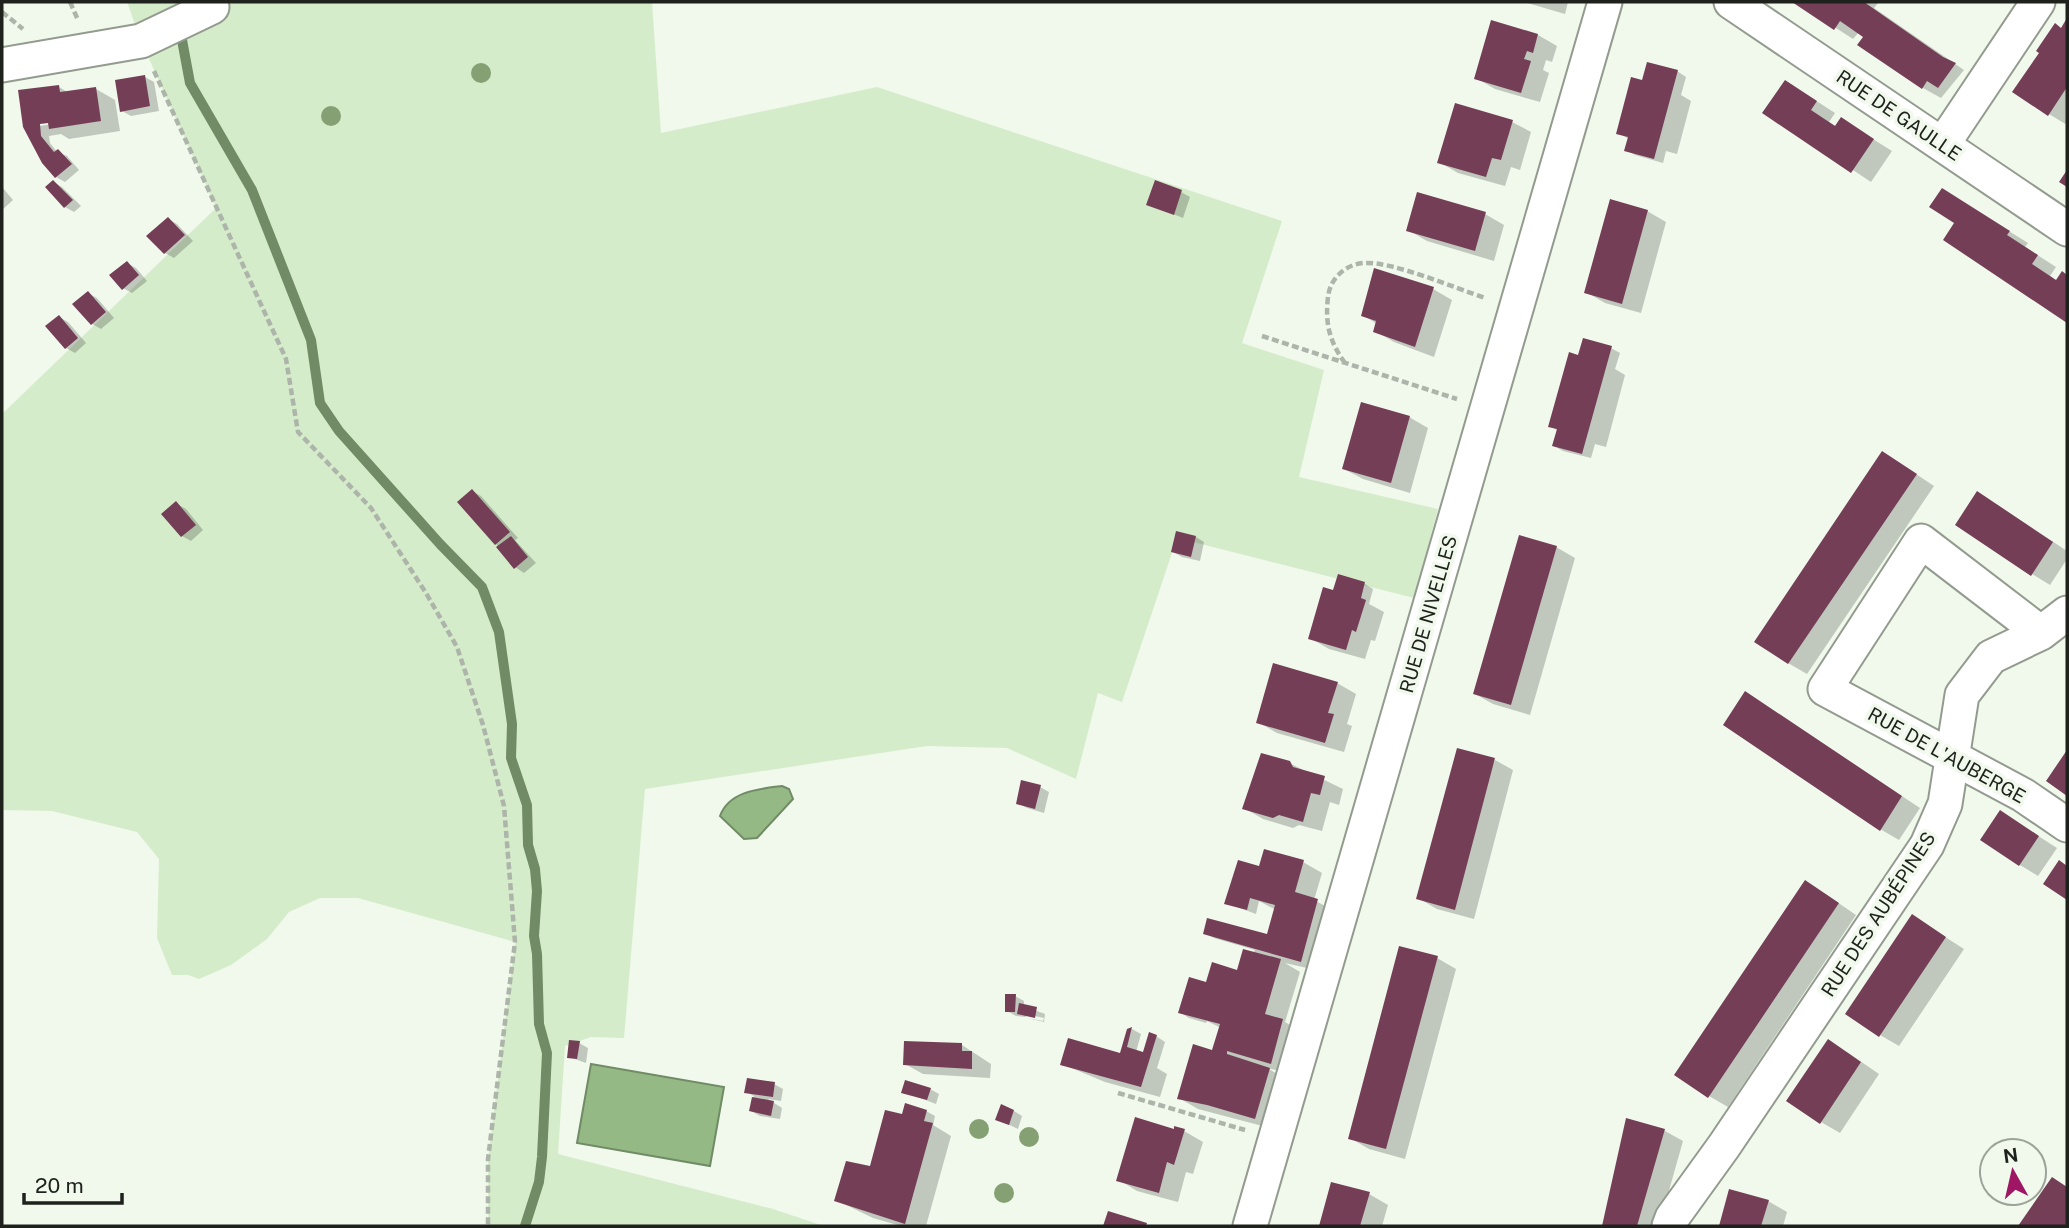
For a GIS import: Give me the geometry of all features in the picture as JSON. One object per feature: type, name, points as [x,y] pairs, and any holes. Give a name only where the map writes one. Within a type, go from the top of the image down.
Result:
[{"type":"street","name":"RUE DE NIVELLES","points":[[1250,1226],[1605,2]]},
{"type":"street","name":"RUE DE GAULLE","points":[[1731,2],[2067,229]]},
{"type":"street","points":[[1943,144],[2038,2]]},
{"type":"street","points":[[2,65],[141,41],[212,7]]},
{"type":"street","name":"RUE DE L'AUBERGE","points":[[2041,633],[1921,541],[1825,689],[2023,795],[2067,825]]},
{"type":"street","name":"RUE DES AUBÉPINES","points":[[1669,1226],[1927,845],[1945,804],[1962,695],[1991,657],[2041,633],[2067,613]]},
{"type":"path","points":[[141,41],[286,359],[298,432],[371,508],[426,593],[457,647],[483,725],[504,806],[515,942],[488,1159],[488,1226]]},
{"type":"path","points":[[1345,363],[1327,331],[1326,316],[1329,288],[1340,272],[1351,266],[1364,263],[1392,267],[1518,309]]},
{"type":"path","points":[[1262,336],[1488,409]]},
{"type":"path","points":[[1118,1093],[1275,1139]]},
{"type":"shaded area","points":[[127,2],[652,2],[661,133],[877,87],[1282,221],[1242,343],[1324,370],[1299,477],[1438,509],[1414,598],[1177,538],[1122,702],[1098,693],[1076,779],[1007,748],[927,746],[645,789],[624,1038],[591,1037],[565,1046],[558,1154],[773,1209],[824,1226],[488,1226],[488,1159],[515,942],[358,898],[320,898],[289,912],[267,939],[231,965],[199,979],[188,975],[172,975],[157,938],[159,859],[137,832],[52,811],[2,810],[2,414],[216,208],[141,41]]},
{"type":"shaded area","points":[[782,786],[789,789],[793,799],[757,838],[744,839],[720,816],[730,801],[738,796]]},
{"type":"shaded area","points":[[591,1064],[724,1087],[710,1166],[577,1143]]},
{"type":"building","points":[[1792,2],[1864,2],[1943,57],[1956,63],[1938,88],[1927,81],[1922,89],[1857,45],[1863,37],[1840,21],[1834,30]]},
{"type":"building","points":[[2067,18],[2067,87],[2048,116],[2012,92],[2039,53],[2036,51],[2055,23],[2061,28]]},
{"type":"building","points":[[1491,20],[1538,34],[1533,53],[1527,51],[1524,59],[1531,61],[1521,93],[1474,79]]},
{"type":"building","points":[[1647,62],[1678,70],[1654,159],[1624,151],[1628,137],[1616,134],[1631,77],[1642,80]]},
{"type":"building","points":[[145,75],[150,106],[120,112],[115,80]]},
{"type":"building","points":[[1785,80],[1817,101],[1811,110],[1835,126],[1841,117],[1874,139],[1851,173],[1762,113]]},
{"type":"building","points":[[59,85],[60,92],[96,87],[101,121],[49,129],[48,123],[40,124],[41,136],[54,152],[58,149],[72,164],[55,178],[42,163],[23,127],[18,90]]},
{"type":"building","points":[[1455,103],[1513,120],[1501,160],[1492,158],[1486,177],[1437,163]]},
{"type":"building","points":[[2067,170],[2067,187],[2059,182]]},
{"type":"building","points":[[53,180],[73,200],[64,208],[45,187]]},
{"type":"building","points":[[1155,180],[1182,190],[1174,215],[1146,205]]},
{"type":"building","points":[[1942,188],[2010,231],[2007,235],[2038,255],[2032,264],[2056,280],[2062,271],[2067,275],[2067,323],[1943,240],[1954,223],[1929,207]]},
{"type":"building","points":[[1417,192],[1486,212],[1475,251],[1406,231]]},
{"type":"building","points":[[1610,199],[1648,210],[1622,304],[1584,293]]},
{"type":"building","points":[[168,217],[185,235],[164,254],[146,236]]},
{"type":"building","points":[[127,261],[139,275],[122,290],[109,275]]},
{"type":"building","points":[[1374,268],[1434,287],[1415,347],[1373,332],[1376,321],[1361,316]]},
{"type":"building","points":[[88,291],[106,312],[91,325],[72,304]]},
{"type":"building","points":[[59,315],[78,338],[65,349],[45,326]]},
{"type":"building","points":[[1583,338],[1612,346],[1582,454],[1552,446],[1557,429],[1548,427],[1569,352],[1578,355]]},
{"type":"building","points":[[1361,402],[1410,416],[1391,483],[1342,469]]},
{"type":"building","points":[[1882,451],[1917,474],[1788,664],[1754,642]]},
{"type":"building","points":[[472,489],[510,532],[495,545],[457,502]]},
{"type":"building","points":[[1977,491],[2053,542],[2031,576],[1955,525]]},
{"type":"building","points":[[176,501],[196,525],[181,537],[161,514]]},
{"type":"building","points":[[1176,531],[1196,536],[1191,557],[1171,552]]},
{"type":"building","points":[[1519,535],[1557,546],[1511,705],[1473,694]]},
{"type":"building","points":[[511,536],[528,557],[514,569],[496,547]]},
{"type":"building","points":[[1338,574],[1365,582],[1361,598],[1366,600],[1356,632],[1352,630],[1346,650],[1308,639],[1323,587],[1333,590]]},
{"type":"building","points":[[1273,663],[1338,682],[1328,713],[1334,714],[1325,743],[1256,723]]},
{"type":"building","points":[[1745,691],[1902,796],[1880,831],[1723,725]]},
{"type":"building","points":[[1457,748],[1495,758],[1455,910],[1416,899]]},
{"type":"building","points":[[2067,750],[2067,796],[2046,781]]},
{"type":"building","points":[[1261,753],[1290,761],[1293,767],[1325,776],[1320,795],[1311,793],[1303,822],[1279,815],[1273,818],[1242,809]]},
{"type":"building","points":[[1021,780],[1041,785],[1035,809],[1016,804]]},
{"type":"building","points":[[2000,810],[2039,836],[2019,866],[1980,840]]},
{"type":"building","points":[[1264,849],[1304,860],[1295,892],[1318,899],[1301,962],[1203,934],[1207,918],[1267,934],[1275,905],[1250,898],[1247,910],[1224,904],[1238,860],[1259,866]]},
{"type":"building","points":[[2059,860],[2067,866],[2067,900],[2043,884]]},
{"type":"building","points":[[1805,880],[1839,903],[1708,1098],[1674,1075]]},
{"type":"building","points":[[1912,914],[1946,937],[1879,1037],[1845,1014]]},
{"type":"building","points":[[1399,946],[1438,956],[1386,1149],[1348,1139]]},
{"type":"building","points":[[1243,949],[1281,959],[1265,1014],[1283,1019],[1271,1064],[1227,1051],[1227,1054],[1270,1068],[1255,1119],[1177,1099],[1193,1044],[1212,1050],[1220,1024],[1178,1013],[1189,977],[1206,982],[1212,962],[1237,970]]},
{"type":"building","points":[[1005,994],[1016,994],[1015,1012],[1005,1012]]},
{"type":"building","points":[[1019,1003],[1037,1007],[1035,1018],[1017,1014]]},
{"type":"building","points":[[1132,1027],[1127,1047],[1143,1052],[1149,1032],[1157,1035],[1141,1087],[1060,1065],[1068,1038],[1120,1053],[1127,1029]]},
{"type":"building","points":[[1828,1039],[1861,1062],[1820,1124],[1786,1101]]},
{"type":"building","points":[[569,1040],[580,1041],[577,1059],[567,1058]]},
{"type":"building","points":[[904,1041],[962,1043],[962,1051],[972,1051],[972,1069],[903,1065]]},
{"type":"building","points":[[747,1078],[775,1082],[773,1097],[744,1093]]},
{"type":"building","points":[[905,1080],[931,1088],[927,1100],[901,1093]]},
{"type":"building","points":[[752,1097],[774,1101],[771,1116],[749,1111]]},
{"type":"building","points":[[905,1103],[927,1110],[924,1121],[933,1123],[905,1224],[834,1201],[846,1161],[870,1166],[885,1110],[902,1114]]},
{"type":"building","points":[[1001,1104],[1014,1110],[1009,1125],[995,1120]]},
{"type":"building","points":[[1135,1117],[1174,1129],[1174,1126],[1185,1129],[1174,1165],[1167,1162],[1159,1193],[1116,1181]]},
{"type":"building","points":[[1626,1118],[1665,1129],[1637,1226],[1602,1226]]},
{"type":"building","points":[[2052,1177],[2067,1187],[2067,1226],[2018,1226],[2031,1207],[2048,1207],[2048,1183]]},
{"type":"building","points":[[1331,1182],[1370,1192],[1360,1226],[1319,1226]]},
{"type":"building","points":[[1729,1189],[1769,1200],[1761,1226],[1719,1226]]},
{"type":"building","points":[[1108,1211],[1147,1223],[1146,1226],[1103,1226]]},
{"type":"waterway","points":[[182,40],[190,83],[252,190],[311,340],[320,403],[339,431],[482,587],[499,632],[512,724],[511,758],[527,805],[528,845],[535,869],[537,891],[534,936],[539,1024],[547,1053],[539,1182],[525,1226]]}]
